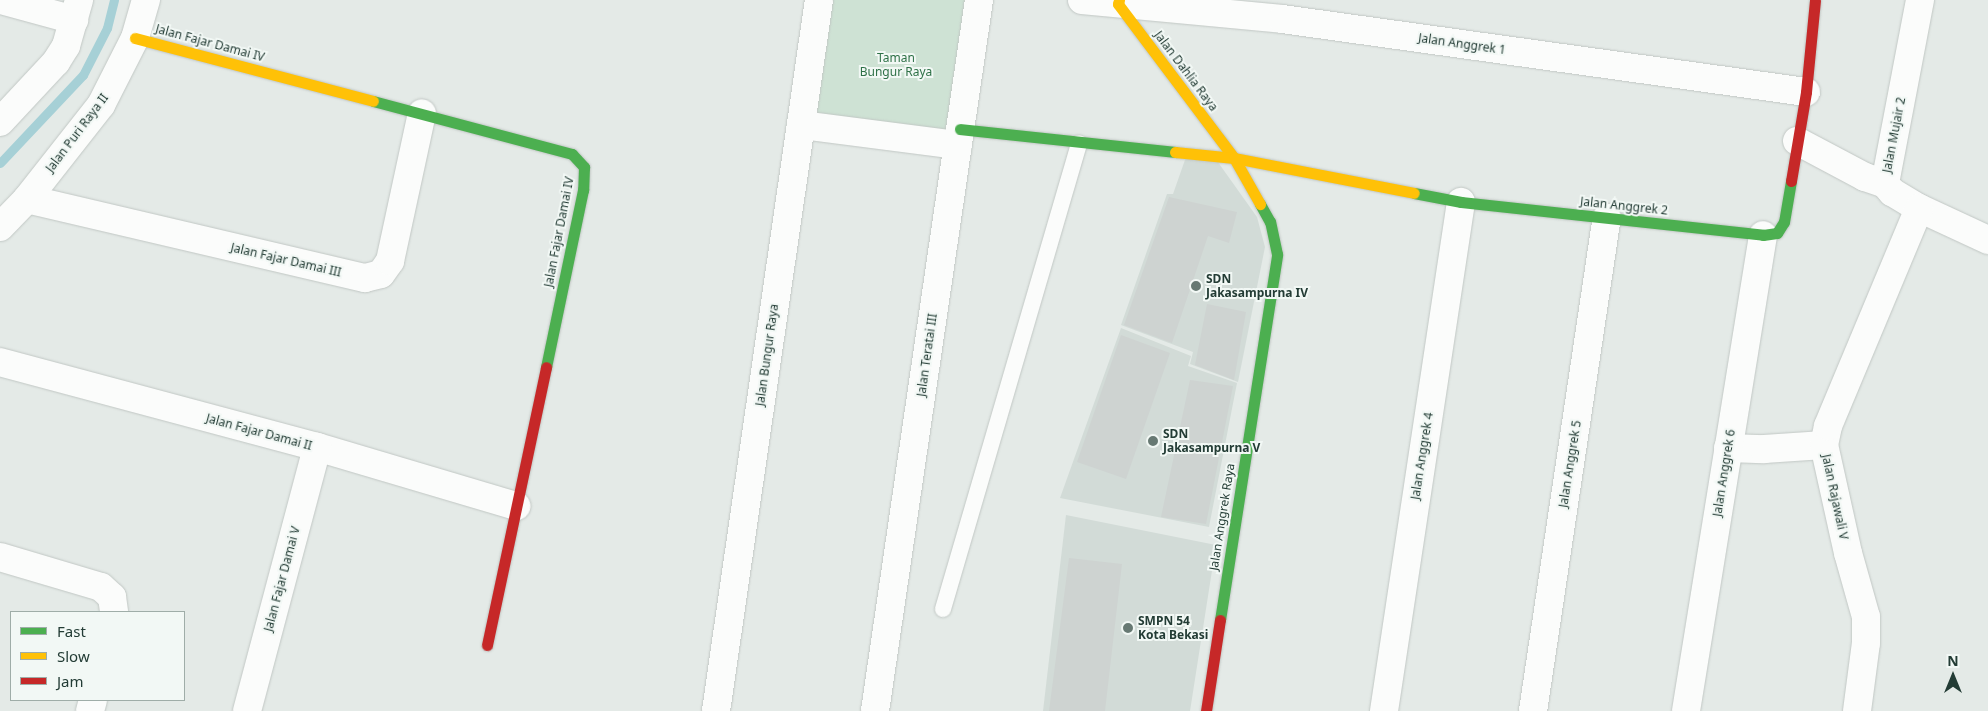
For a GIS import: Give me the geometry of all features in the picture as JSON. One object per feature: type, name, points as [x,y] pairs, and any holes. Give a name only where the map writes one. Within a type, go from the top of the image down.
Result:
[{"type":"street","points":[[0,122],[56,62],[66,46],[76,10],[1,0]]},
{"type":"street","name":"Jalan Puri Raya II","points":[[0,227],[27,199],[101,105],[135,38],[146,0]]},
{"type":"street","name":"Jalan Bungur Raya","points":[[716,711],[819,0]]},
{"type":"street","name":"Jalan Teratai III","points":[[875,711],[979,0]]},
{"type":"street","name":"Jalan Anggrek 1","points":[[1082,0],[1283,10],[1806,92]]},
{"type":"street","points":[[1763,235],[1777,233],[1784,222],[1806,92],[1815,0]]},
{"type":"street","name":"Jalan Mujair 2","points":[[1920,0],[1885,184],[1892,192],[1919,208],[1988,240]]},
{"type":"street","name":"Jalan Dahlia Raya","points":[[1118,2],[1234,158]]},
{"type":"street","name":"Jalan Fajar Damai IV","points":[[135,38],[572,154],[584,167],[583,190],[487,646]]},
{"type":"street","name":"Jalan Fajar Damai III","points":[[27,199],[365,278],[382,274],[390,261],[422,113]]},
{"type":"street","points":[[801,125],[959,137]]},
{"type":"street","name":"Jalan Anggrek 2","points":[[959,137],[1080,143],[1234,158],[1461,202],[1763,235]]},
{"type":"street","points":[[1797,141],[1865,177],[1885,184]]},
{"type":"street","name":"Jalan Anggrek Raya","points":[[1206,711],[1277,254],[1270,222],[1234,158]]},
{"type":"street","name":"Jalan Anggrek 4","points":[[1384,711],[1461,202]]},
{"type":"street","name":"Jalan Rajawali V","points":[[1857,711],[1866,642],[1866,617],[1816,446],[1828,426],[1919,208]]},
{"type":"street","name":"Jalan Anggrek 5","points":[[1533,711],[1607,218]]},
{"type":"street","name":"Jalan Anggrek 6","points":[[1686,711],[1763,235]]},
{"type":"street","name":"Jalan Fajar Damai II","points":[[0,362],[317,447],[516,506]]},
{"type":"street","points":[[1728,448],[1764,449],[1816,446]]},
{"type":"street","name":"Jalan Fajar Damai V","points":[[247,711],[317,447]]},
{"type":"street","points":[[0,557],[101,586],[112,597],[114,611]]},
{"type":"lane","points":[[943,609],[1080,143]]},
{"type":"shaded area","name":"SDN Jakasampurna IV","points":[[1186,157],[1215,158],[1257,217],[1265,247],[1238,382],[1190,364],[1193,352],[1121,325],[1167,194],[1173,194]]},
{"type":"shaded area","name":"SDN Jakasampurna V","points":[[1121,328],[1191,356],[1188,366],[1237,383],[1209,527],[1060,498]]},
{"type":"shaded area","name":"SMPN 54 Kota Bekasi","points":[[1066,515],[1216,545],[1190,711],[1043,711]]},
{"type":"green space","name":"Taman Bungur Raya","points":[[825,0],[973,0],[953,135],[808,120]]},
{"type":"building","points":[[1169,197],[1237,212],[1229,243],[1208,236],[1172,343],[1124,325]]},
{"type":"building","points":[[1207,304],[1246,312],[1234,380],[1195,365]]},
{"type":"building","points":[[1121,335],[1170,353],[1126,479],[1077,462]]},
{"type":"building","points":[[1190,380],[1233,386],[1206,524],[1161,517]]},
{"type":"building","points":[[1069,558],[1122,564],[1105,711],[1049,711]]},
{"type":"waterway","points":[[0,163],[83,75],[107,28],[114,0]]},
{"type":"traffic: fast","points":[[373,101],[572,154],[584,167],[583,190],[546,367]]},
{"type":"traffic: fast","points":[[960,129],[1175,152]]},
{"type":"traffic: fast","points":[[1414,193],[1461,202],[1763,235],[1777,233],[1784,222],[1791,181]]},
{"type":"traffic: fast","points":[[1220,620],[1277,254],[1270,222],[1260,204]]},
{"type":"traffic: slow","points":[[1119,0],[1118,4],[1234,158],[1260,204]]},
{"type":"traffic: slow","points":[[135,38],[373,101]]},
{"type":"traffic: slow","points":[[1175,152],[1234,158],[1414,193]]},
{"type":"traffic: jam","points":[[1791,181],[1806,92],[1815,0]]},
{"type":"traffic: jam","points":[[487,645],[546,367]]},
{"type":"traffic: jam","points":[[1206,711],[1220,620]]},
{"type":"place","name":"SDN Jakasampurna IV","points":[[1196,286]]},
{"type":"place","name":"SDN Jakasampurna V","points":[[1153,441]]},
{"type":"place","name":"SMPN 54 Kota Bekasi","points":[[1128,628]]}]
